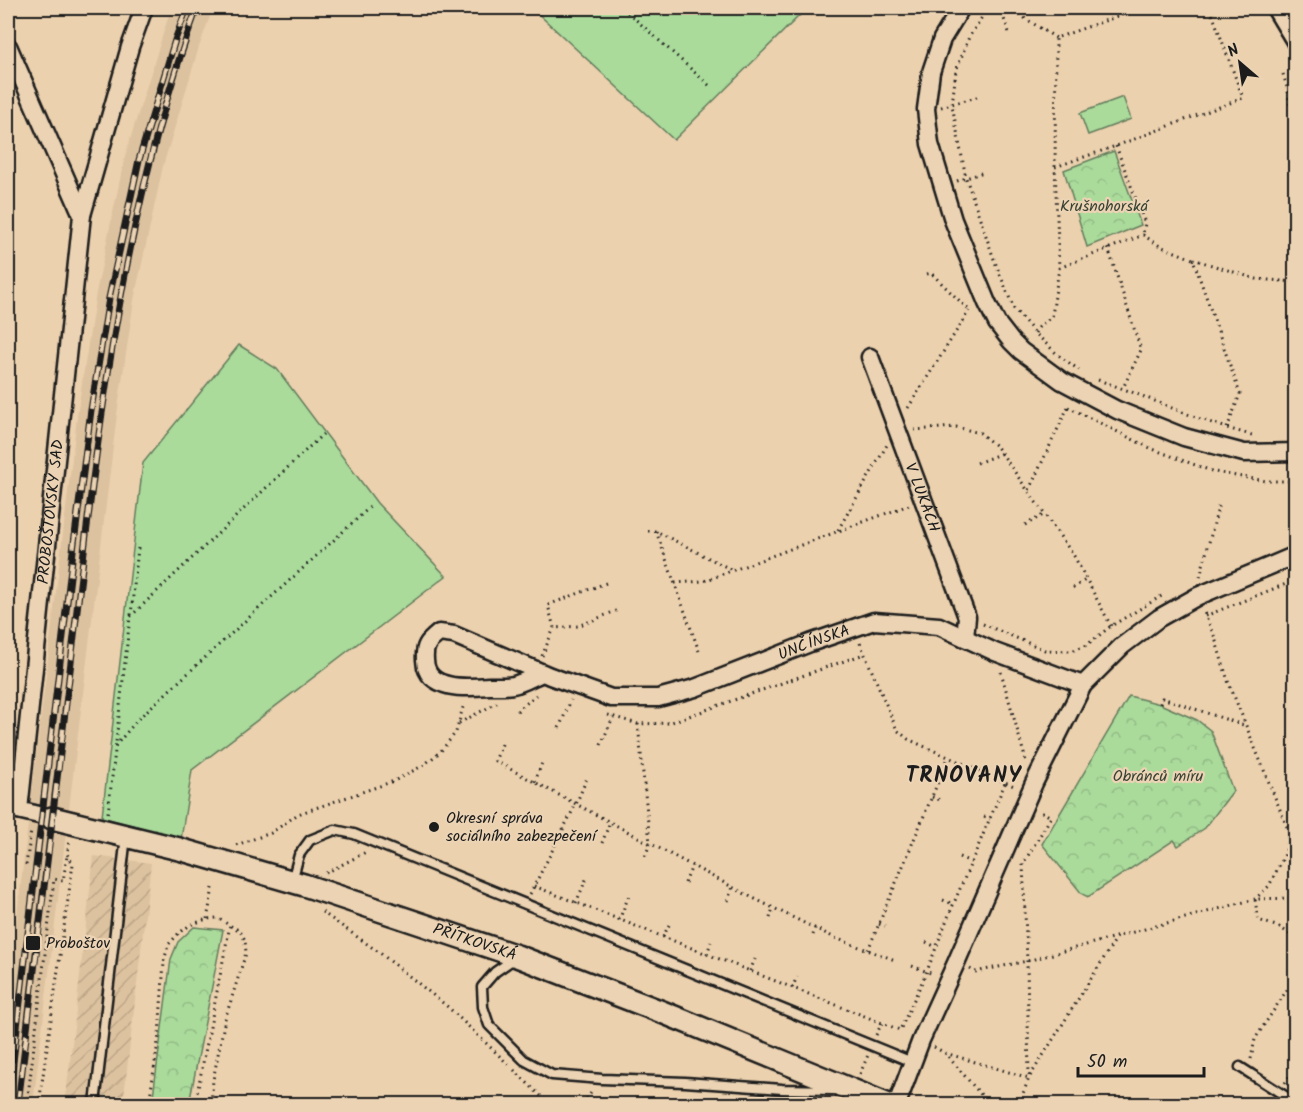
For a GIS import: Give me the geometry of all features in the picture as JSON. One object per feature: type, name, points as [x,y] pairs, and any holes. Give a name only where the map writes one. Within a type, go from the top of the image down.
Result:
[{"type":"street","name":"PROBOŠTOVSKÝ SAD","points":[[28,812],[82,215],[130,47],[144,8]]},
{"type":"street","points":[[960,8],[942,39],[931,72],[926,109],[930,144],[953,220],[997,322],[1021,351],[1062,381],[1117,410],[1184,436],[1244,453],[1296,452]]},
{"type":"street","points":[[1275,8],[1296,43]]},
{"type":"street","name":"PROBOŠTOVSKÝ SAD","points":[[8,46],[82,215]]},
{"type":"street","name":"V LUKÁCH","points":[[870,357],[967,617],[965,638]]},
{"type":"street","points":[[897,1104],[912,1062],[956,963],[1026,785],[1083,685],[1122,645],[1159,618],[1198,596],[1296,555]]},
{"type":"street","name":"UNČÍNSKÁ","points":[[543,673],[516,685],[469,688],[445,685],[433,678],[425,666],[424,649],[429,641],[439,633],[454,634],[543,673],[612,698],[658,698],[695,688],[810,643],[874,621],[939,626],[995,652],[1083,685]]},
{"type":"street","name":"PŘÍTKOVSKÁ","points":[[28,812],[215,859],[298,883],[518,956],[673,1016],[886,1104]]},
{"type":"lane","points":[[298,883],[299,855],[310,840],[335,830],[354,834],[912,1062]]},
{"type":"lane","points":[[95,1104],[116,833]]},
{"type":"lane","points":[[518,956],[495,972],[482,987],[483,1007],[489,1025],[524,1060],[552,1075],[782,1089],[854,1090]]},
{"type":"lane","points":[[1244,1070],[1296,1103]]},
{"type":"path","points":[[623,8],[711,87]]},
{"type":"path","points":[[988,8],[969,37],[956,70],[952,105],[966,178],[1014,309],[1057,354],[1081,371]]},
{"type":"path","points":[[1000,8],[1010,35]]},
{"type":"path","points":[[1009,8],[1056,38]]},
{"type":"path","points":[[1056,38],[1141,8]]},
{"type":"path","points":[[1055,167],[1243,98],[1210,8]]},
{"type":"path","points":[[1035,333],[1052,316],[1059,268],[1055,167],[1056,38]]},
{"type":"path","points":[[1283,74],[1288,91],[1296,148]]},
{"type":"path","points":[[926,109],[952,105],[980,96]]},
{"type":"path","points":[[8,102],[14,99]]},
{"type":"path","points":[[1116,146],[1145,223],[1143,235]]},
{"type":"path","points":[[943,186],[984,172]]},
{"type":"path","points":[[1059,268],[1143,235]]},
{"type":"path","points":[[1143,235],[1160,246],[1193,259],[1256,279],[1296,282]]},
{"type":"path","points":[[1296,245],[1296,257]]},
{"type":"path","points":[[1108,248],[1141,350],[1123,388],[1117,410]]},
{"type":"path","points":[[1193,259],[1240,394],[1220,447]]},
{"type":"path","points":[[837,532],[885,447],[897,432],[909,405],[969,311],[932,273],[927,274]]},
{"type":"path","points":[[1097,379],[1227,429],[1260,438]]},
{"type":"path","points":[[1029,490],[1068,407]]},
{"type":"path","points":[[897,432],[956,427],[980,433],[997,447],[1074,556],[1112,626]]},
{"type":"path","points":[[130,617],[322,434]]},
{"type":"path","points":[[977,463],[1002,453]]},
{"type":"path","points":[[675,583],[704,581],[923,500]]},
{"type":"path","points":[[1211,573],[1200,577],[1219,504]]},
{"type":"path","points":[[114,747],[141,717],[370,507]]},
{"type":"path","points":[[1025,525],[1045,514]]},
{"type":"path","points":[[648,531],[656,531],[732,570]]},
{"type":"path","points":[[656,531],[700,654]]},
{"type":"path","points":[[116,833],[114,747],[138,548]]},
{"type":"path","points":[[1073,588],[1087,579]]},
{"type":"path","points":[[1205,615],[1296,580]]},
{"type":"path","points":[[546,648],[554,628],[548,605],[606,584]]},
{"type":"path","points":[[967,617],[1045,650],[1071,651],[1087,645],[1112,626],[1168,592]]},
{"type":"path","points":[[1198,596],[1246,726],[1289,832],[1286,852],[1269,886],[1255,899]]},
{"type":"path","points":[[554,628],[578,626],[616,611]]},
{"type":"path","points":[[855,628],[897,730],[908,739],[1005,783],[1043,788],[1036,805],[1041,813],[1051,817],[1023,864],[1029,1078]]},
{"type":"path","points":[[995,652],[1028,765]]},
{"type":"path","points":[[1291,664],[1296,674]]},
{"type":"path","points":[[215,859],[223,849],[271,833],[298,814],[394,781],[424,765],[441,751],[456,732],[469,688]]},
{"type":"path","points":[[517,711],[539,693]]},
{"type":"path","points":[[559,728],[571,698]]},
{"type":"path","points":[[1160,704],[1162,698],[1246,726]]},
{"type":"path","points":[[601,745],[613,717]]},
{"type":"path","points":[[638,724],[650,843],[645,860]]},
{"type":"path","points":[[502,744],[495,761],[773,908],[835,938],[895,960]]},
{"type":"path","points":[[868,950],[948,757]]},
{"type":"path","points":[[535,782],[543,760]]},
{"type":"path","points":[[525,903],[587,778]]},
{"type":"path","points":[[534,886],[900,1030],[1005,783]]},
{"type":"path","points":[[932,797],[943,801]]},
{"type":"path","points":[[26,865],[28,812]]},
{"type":"path","points":[[984,817],[990,819]]},
{"type":"path","points":[[602,843],[610,822]]},
{"type":"path","points":[[27,1104],[54,879],[63,880],[74,823]]},
{"type":"path","points":[[915,839],[920,841]]},
{"type":"path","points":[[298,883],[380,844]]},
{"type":"path","points":[[39,1104],[73,864],[67,854]]},
{"type":"path","points":[[959,857],[971,862]]},
{"type":"path","points":[[685,884],[692,866]]},
{"type":"path","points":[[576,903],[587,876]]},
{"type":"path","points":[[897,881],[902,883]]},
{"type":"path","points":[[728,901],[732,887]]},
{"type":"path","points":[[207,919],[213,888]]},
{"type":"path","points":[[619,920],[630,893]]},
{"type":"path","points":[[956,963],[975,972],[1027,961],[1255,899],[1296,898]]},
{"type":"path","points":[[1255,899],[1258,920],[1279,927],[1296,938]]},
{"type":"path","points":[[943,900],[953,904]]},
{"type":"path","points":[[316,907],[380,953],[448,1007],[549,1104]]},
{"type":"path","points":[[770,918],[773,908]]},
{"type":"path","points":[[149,1104],[159,1035],[164,962],[168,945],[179,933],[190,926],[207,919],[217,918],[240,931],[246,953],[225,1019],[210,1104]]},
{"type":"path","points":[[663,937],[669,924]]},
{"type":"path","points":[[879,924],[885,926]]},
{"type":"path","points":[[195,1104],[230,925]]},
{"type":"path","points":[[813,935],[815,928]]},
{"type":"path","points":[[1019,1104],[1029,1078],[1117,937]]},
{"type":"path","points":[[707,954],[711,942]]},
{"type":"path","points":[[926,942],[936,947]]},
{"type":"path","points":[[750,971],[755,959]]},
{"type":"path","points":[[912,966],[947,981]]},
{"type":"path","points":[[1244,1070],[1255,1039],[1296,976]]},
{"type":"path","points":[[792,988],[797,977]]},
{"type":"path","points":[[854,1090],[882,1023]]},
{"type":"path","points":[[921,1040],[945,1053],[1029,1078]]},
{"type":"path","points":[[945,1053],[989,1104]]},
{"type":"path","points":[[583,1104],[595,1086]]},
{"type":"shaded area","points":[[171,8],[213,8],[163,166],[134,300],[117,414],[33,1104],[8,1104],[8,990],[78,409],[96,293],[125,156]]},
{"type":"shaded area","points":[[94,856],[151,863],[123,1104],[65,1104]]},
{"type":"shaded area","points":[[8,927],[15,928],[8,990]]},
{"type":"green space","points":[[532,8],[807,8],[674,140]]},
{"type":"green space","points":[[1123,97],[1131,119],[1088,135],[1080,113]]},
{"type":"green space","name":"Krušnohorská","points":[[1114,151],[1141,225],[1087,247],[1064,170]]},
{"type":"green space","points":[[239,345],[277,369],[377,503],[446,576],[192,770],[181,839],[102,817],[143,463]]},
{"type":"green space","name":"Obránců míru","points":[[1129,696],[1160,704],[1197,720],[1211,731],[1233,791],[1205,828],[1178,846],[1174,840],[1088,897],[1082,894],[1042,844]]},
{"type":"green space","points":[[194,927],[223,930],[189,1104],[152,1104],[171,959],[178,942]]},
{"type":"railway","points":[[8,1104],[73,551],[91,410],[109,298],[139,160],[175,40],[187,8]]},
{"type":"railway","points":[[18,1104],[86,533],[119,305],[152,155],[172,81],[197,8]]},
{"type":"place","name":"Okresní správa sociálního zabezpečení","points":[[434,827]]},
{"type":"place","name":"Proboštov","points":[[33,943]]},
{"type":"district","name":"TRNOVANY","points":[[964,776]]}]
